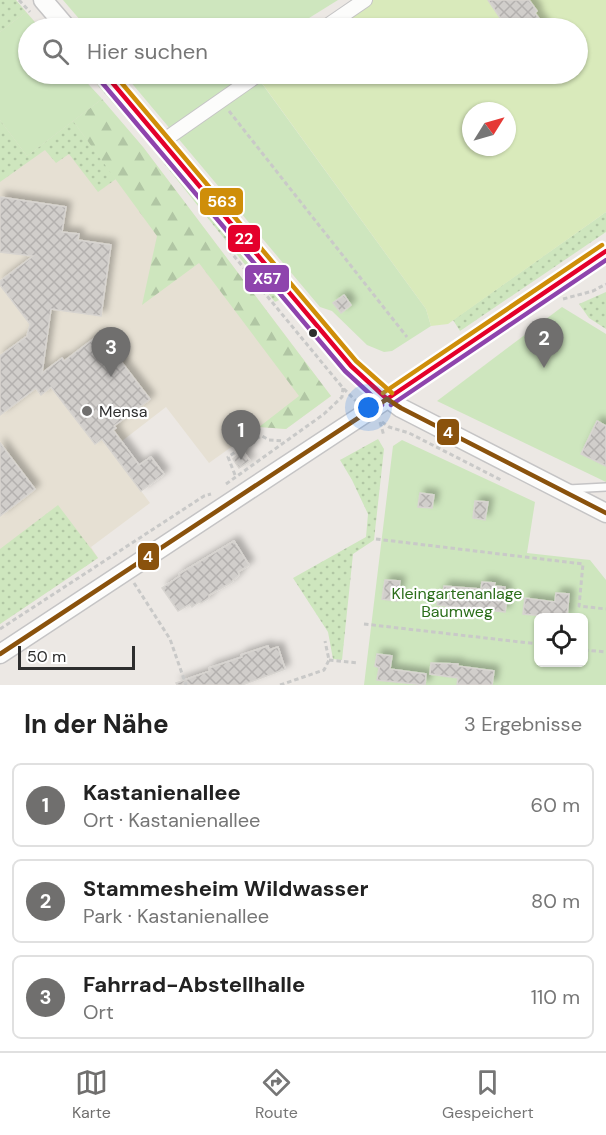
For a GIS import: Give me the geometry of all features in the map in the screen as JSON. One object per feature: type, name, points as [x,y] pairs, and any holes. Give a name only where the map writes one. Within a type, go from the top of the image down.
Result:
[{"type":"main road","points":[[43,0],[58,18]]},
{"type":"main road","points":[[114,84],[351,366],[387,399],[606,513]]},
{"type":"main road","points":[[0,654],[387,399]]},
{"type":"street","points":[[339,18],[365,0]]},
{"type":"street","points":[[163,141],[244,84]]},
{"type":"street","points":[[387,399],[606,251]]},
{"type":"lane","points":[[560,490],[606,487]]},
{"type":"path","points":[[220,100],[407,337]]},
{"type":"path","points":[[223,486],[235,475],[324,414],[342,398],[343,388]]},
{"type":"path","points":[[384,436],[379,420],[512,485]]},
{"type":"path","points":[[235,475],[228,457],[262,436],[269,440],[285,441]]},
{"type":"path","points":[[0,629],[194,502],[215,493]]},
{"type":"path","points":[[376,539],[583,564],[579,606],[606,609]]},
{"type":"path","points":[[126,571],[170,639],[186,685]]},
{"type":"path","points":[[364,624],[534,644]]},
{"type":"path","points":[[280,685],[324,670],[329,660],[325,641]]},
{"type":"path","points":[[588,650],[606,652]]},
{"type":"path","points":[[329,660],[358,663]]},
{"type":"shaded area","points":[[0,0],[16,0],[31,18],[18,18],[18,84],[88,84],[143,147],[331,396],[286,429],[259,427],[209,463],[166,407],[122,441],[130,452],[119,461],[150,503],[91,547],[98,558],[0,624]]},
{"type":"green space","points":[[0,0],[16,0],[26,12],[0,32]]},
{"type":"green space","points":[[63,0],[338,0],[309,18],[78,18]]},
{"type":"green space","points":[[370,0],[606,0],[606,212],[448,324],[431,326],[426,309],[263,84],[588,84],[588,18],[342,18]]},
{"type":"green space","points":[[26,12],[31,18],[18,18]]},
{"type":"green space","points":[[18,18],[18,84],[88,84],[102,99],[27,156],[0,120],[0,32]]},
{"type":"green space","points":[[97,84],[105,84],[158,145],[279,300],[275,302],[150,146]]},
{"type":"green space","points":[[132,84],[262,84],[426,309],[431,326],[392,351],[384,352],[367,345],[332,311],[320,307]]},
{"type":"green space","points":[[102,99],[143,147],[331,396],[286,429],[259,427],[299,396],[199,263],[142,305],[157,236],[73,121]]},
{"type":"green space","points":[[0,120],[27,156],[73,121],[116,179],[98,192],[69,154],[56,163],[45,150],[0,182]]},
{"type":"green space","points":[[606,212],[606,232],[460,331],[453,320]]},
{"type":"green space","points":[[606,292],[606,329],[589,318],[579,304]]},
{"type":"green space","points":[[562,307],[606,334],[606,482],[437,401]]},
{"type":"green space","points":[[378,439],[384,449],[374,540],[353,554],[342,660],[333,659],[328,632],[293,578],[366,537],[368,514],[340,460]]},
{"type":"green space","name":"Kleingartenanlage Baumweg","points":[[402,440],[535,502],[527,553],[590,560],[606,580],[606,685],[364,685],[393,446]]},
{"type":"green space","points":[[58,505],[98,558],[0,624],[0,549]]},
{"type":"building","points":[[488,0],[529,0],[537,11],[535,13],[539,18],[500,18]]},
{"type":"building","points":[[0,197],[66,207],[62,232],[79,234],[78,240],[111,245],[101,316],[51,309],[42,373],[62,358],[64,361],[100,334],[150,399],[114,426],[116,428],[113,430],[139,465],[151,457],[164,474],[141,491],[102,439],[95,444],[51,387],[41,395],[36,388],[0,415],[0,356],[27,336],[30,324],[0,285],[0,281],[33,256],[0,252]]},
{"type":"building","points":[[344,295],[351,305],[341,313],[333,303]]},
{"type":"building","points":[[597,421],[606,426],[606,466],[581,454]]},
{"type":"building","points":[[0,443],[35,489],[0,516]]},
{"type":"building","points":[[243,451],[250,461],[239,468],[233,459]]},
{"type":"building","points":[[420,493],[434,495],[432,508],[418,507]]},
{"type":"building","points":[[475,501],[488,502],[485,520],[473,518]]},
{"type":"building","points":[[234,541],[249,565],[238,572],[239,575],[232,582],[209,595],[209,598],[192,607],[190,604],[178,611],[162,588],[180,576],[179,574]]},
{"type":"building","points":[[385,580],[400,581],[397,601],[382,599]]},
{"type":"building","points":[[482,582],[505,587],[505,592],[508,593],[505,612],[437,605],[439,592],[443,592],[444,586],[481,589]]},
{"type":"building","points":[[556,593],[569,594],[567,613],[523,614],[525,598],[555,602]]},
{"type":"building","points":[[268,646],[269,650],[278,647],[285,669],[242,685],[177,685],[176,683],[210,671],[209,668],[242,657],[241,655]]},
{"type":"building","points":[[377,654],[392,656],[390,669],[426,674],[425,685],[377,680],[380,668],[375,666]]},
{"type":"building","points":[[431,663],[458,664],[458,666],[494,671],[492,685],[457,685],[458,678],[430,674]]},
{"type":"transit line","name":"X57","points":[[103,84],[345,371],[382,405]]},
{"type":"transit line","name":"22","points":[[113,84],[351,366],[387,399]]},
{"type":"transit line","name":"563","points":[[122,84],[356,361],[392,393]]},
{"type":"transit line","name":"563","points":[[383,393],[602,245]]},
{"type":"transit line","name":"22","points":[[387,399],[606,251]]},
{"type":"transit line","name":"X57","points":[[391,405],[606,260]]},
{"type":"transit line","name":"4","points":[[0,654],[387,399],[606,513]]},
{"type":"place","name":"Stammesheim Wildwasser","points":[[544,368]]},
{"type":"place","name":"Fahrrad-Abstellhalle","points":[[111,377]]},
{"type":"place","name":"Mensa","points":[[87,411]]},
{"type":"place","name":"Kastanienallee","points":[[241,460]]}]
